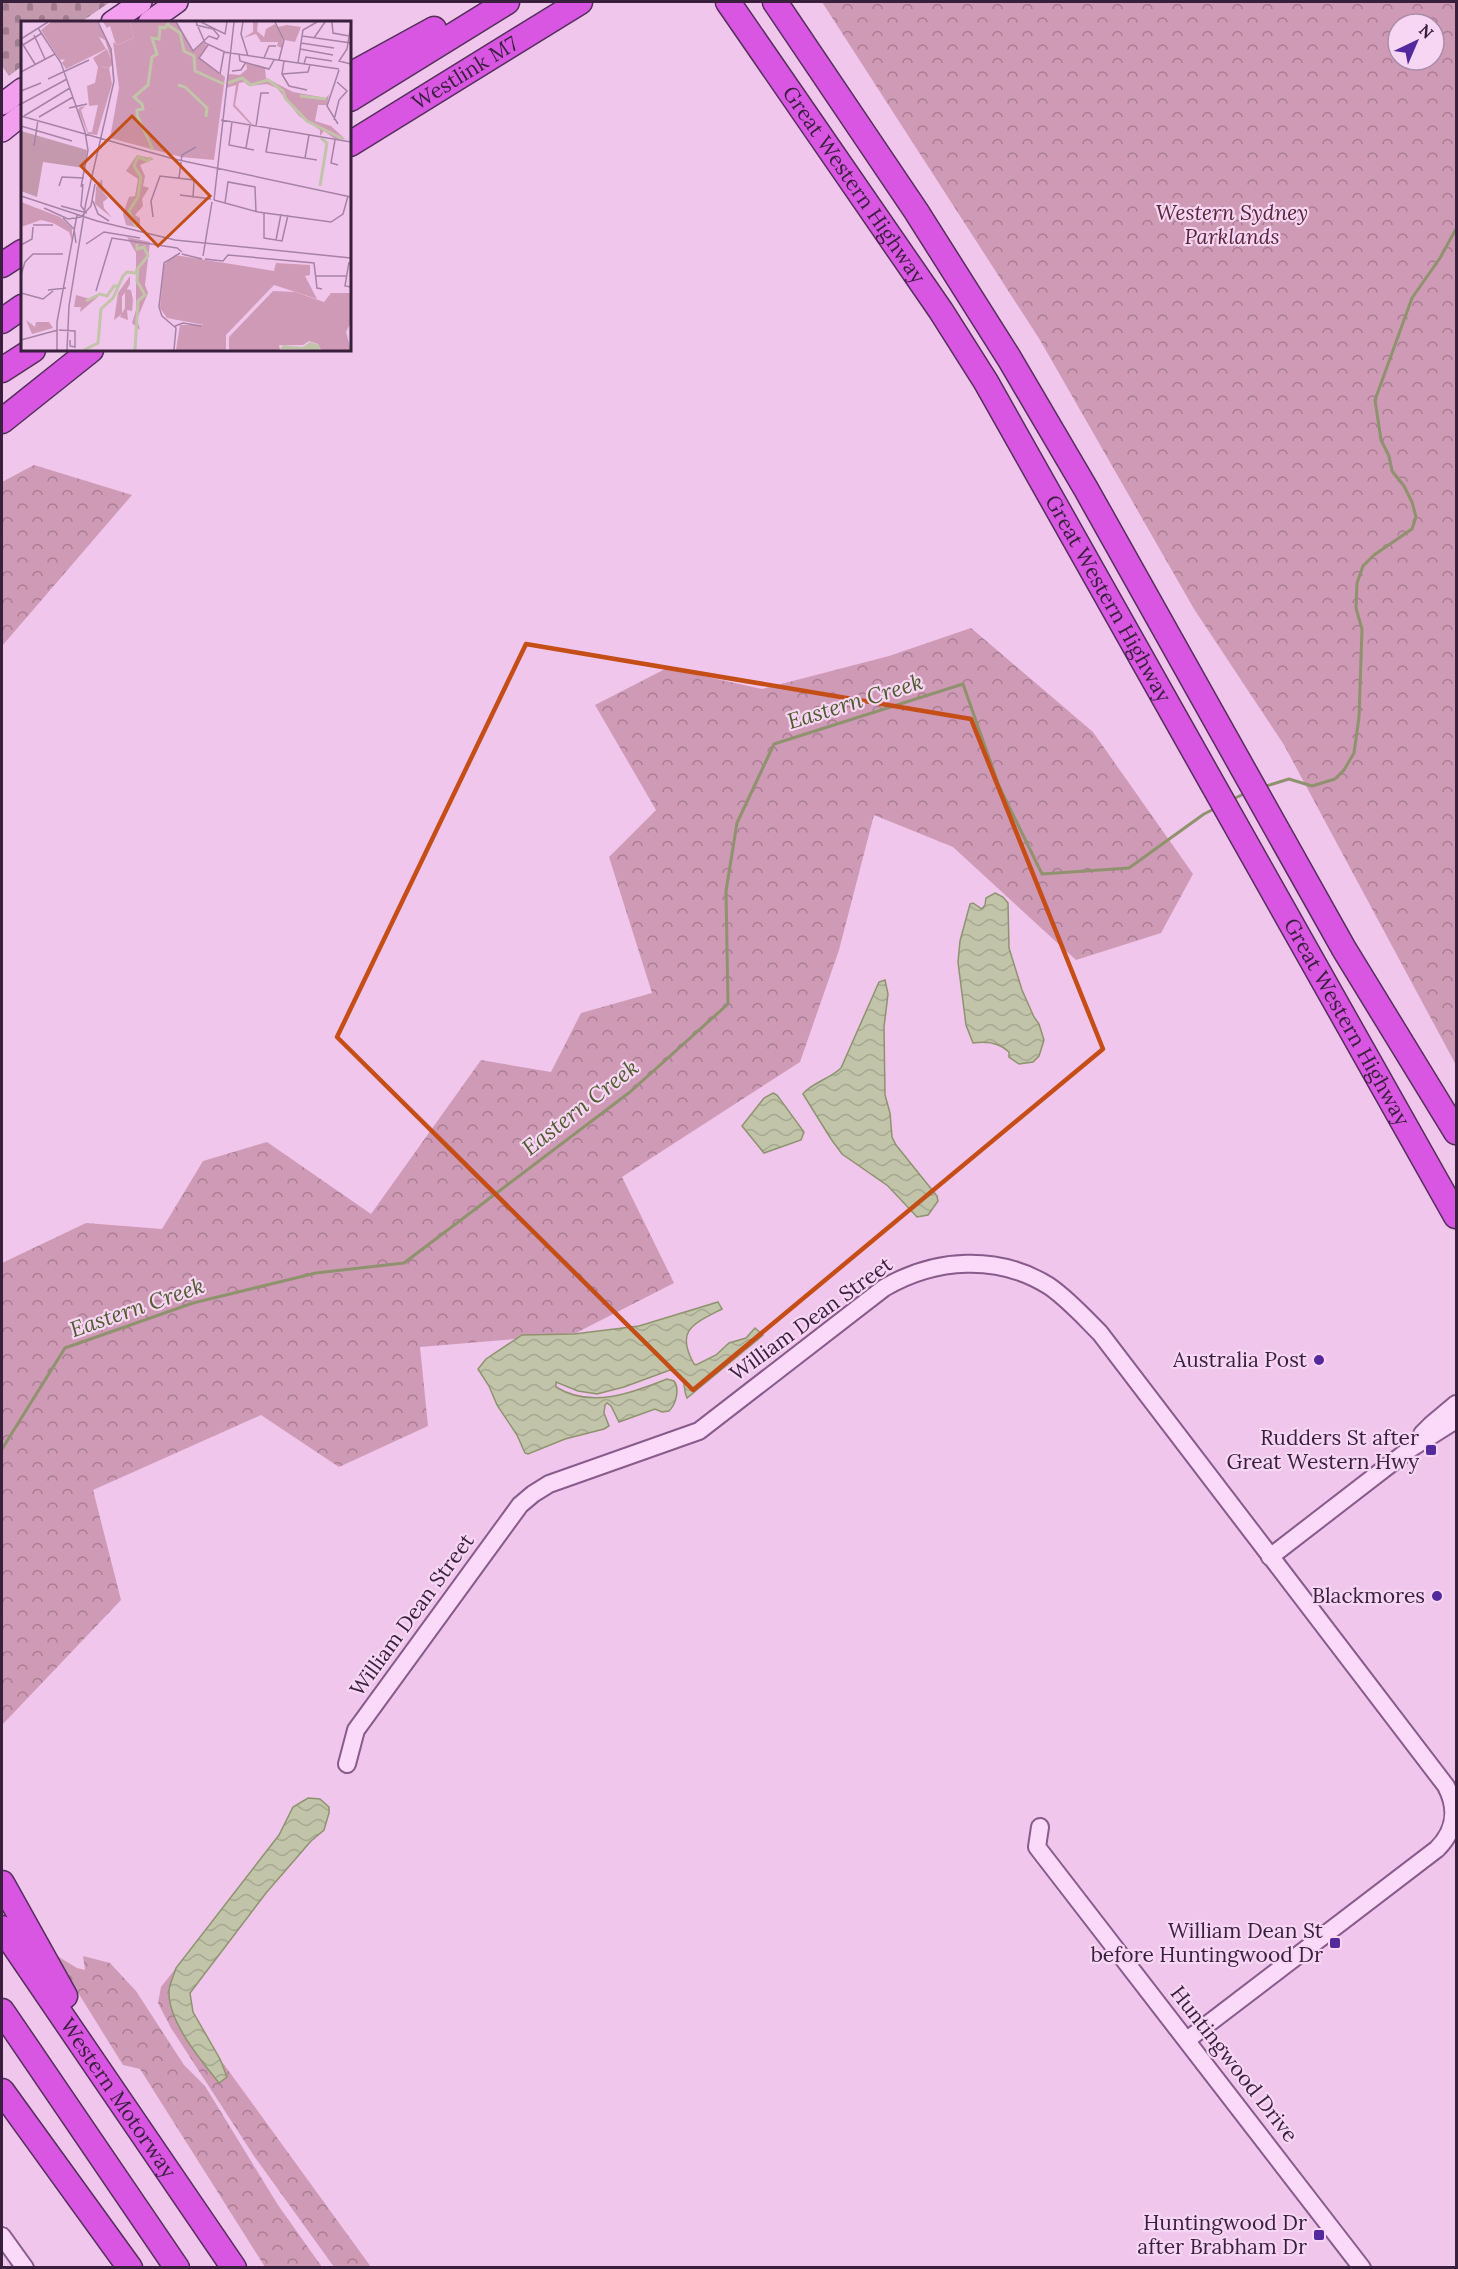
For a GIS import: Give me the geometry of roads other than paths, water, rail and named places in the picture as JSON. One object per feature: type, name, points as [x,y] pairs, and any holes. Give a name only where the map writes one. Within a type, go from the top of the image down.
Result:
[{"type":"highway","points":[[351,74],[483,2]]},
{"type":"highway","name":"Westlink M7","points":[[351,98],[507,2]]},
{"type":"highway","name":"Westlink M7","points":[[351,143],[580,2]]},
{"type":"highway","name":"Great Western Highway","points":[[728,2],[927,291],[986,382],[1456,1216]]},
{"type":"highway","name":"Great Western Highway","points":[[775,2],[916,211],[1009,358],[1086,489],[1344,950],[1456,1132]]},
{"type":"highway","points":[[351,157],[399,124],[404,109]]},
{"type":"highway","points":[[2,265],[21,253]]},
{"type":"highway","points":[[2,321],[21,308]]},
{"type":"highway","points":[[2,370],[31,351]]},
{"type":"highway","points":[[2,421],[90,351]]},
{"type":"highway","points":[[2,1883],[86,2031],[84,2050]]},
{"type":"highway","name":"Western Motorway","points":[[2,1928],[234,2268]]},
{"type":"highway","points":[[2,2011],[177,2268]]},
{"type":"highway","points":[[2,2091],[130,2268]]},
{"type":"main road","points":[[113,21],[141,2]]},
{"type":"main road","points":[[150,21],[177,2]]},
{"type":"main road","points":[[2,104],[21,90]]},
{"type":"main road","points":[[2,131],[21,116]]},
{"type":"street","name":"William Dean Street","points":[[347,1764],[356,1730],[520,1506],[533,1494],[549,1484],[699,1431],[884,1288],[904,1277],[928,1268],[963,1263],[996,1266],[1031,1276],[1051,1287],[1100,1333],[1446,1786],[1454,1801],[1455,1821],[1450,1834],[1430,1855],[1187,2040]]},
{"type":"street","points":[[1410,1449],[1431,1425],[1456,1404]]},
{"type":"street","points":[[1270,1557],[1410,1449],[1456,1420]]},
{"type":"street","name":"Huntingwood Drive","points":[[1040,1827],[1037,1847],[1362,2268]]},
{"type":"street","points":[[2,2236],[26,2268]]},
{"type":"water","points":[[995,893],[1008,903],[1009,948],[1022,990],[1039,1024],[1044,1040],[1039,1056],[1033,1062],[1019,1064],[1009,1057],[1009,1052],[997,1044],[973,1043],[966,1025],[958,962],[960,941],[970,904],[973,903],[982,909],[986,898]]},
{"type":"water","points":[[885,980],[888,994],[884,1027],[885,1095],[890,1113],[892,1137],[937,1196],[938,1201],[928,1215],[917,1217],[888,1186],[842,1154],[803,1094],[841,1068],[879,982]]},
{"type":"water","points":[[773,1093],[777,1095],[804,1132],[801,1140],[764,1153],[742,1126],[764,1098]]},
{"type":"water","points":[[718,1302],[722,1309],[695,1324],[687,1336],[686,1343],[694,1364],[716,1355],[729,1343],[746,1338],[755,1328],[763,1335],[687,1398],[682,1378],[670,1370],[597,1394],[578,1391],[556,1382],[556,1387],[569,1394],[583,1397],[597,1398],[626,1393],[667,1379],[674,1381],[677,1392],[669,1411],[662,1412],[655,1409],[619,1422],[607,1403],[604,1413],[609,1426],[565,1439],[528,1454],[525,1453],[517,1435],[497,1405],[478,1369],[486,1359],[522,1335],[574,1334],[639,1326]]},
{"type":"water","points":[[308,1798],[320,1799],[329,1807],[324,1830],[311,1841],[266,1893],[190,1993],[193,2012],[220,2059],[227,2077],[219,2083],[186,2040],[179,2027],[170,2002],[170,1985],[176,1968],[279,1835],[293,1807]]},
{"type":"waterway","name":"Eastern Creek","points":[[1263,787],[1289,779],[1312,786],[1335,779],[1344,770],[1354,753],[1359,717],[1362,629],[1356,608],[1357,583],[1363,566],[1374,555],[1412,529],[1416,517],[1404,486],[1392,471],[1389,456],[1381,440],[1375,400],[1412,298],[1440,258],[1456,229]]},
{"type":"waterway","name":"Eastern Creek","points":[[2,1449],[65,1348],[193,1303],[316,1273],[404,1263],[630,1092],[728,1004],[726,891],[737,823],[774,744],[963,684],[999,786],[1042,874],[1129,868],[1204,814],[1216,808]]},
{"type":"waterway","name":"Eastern Creek","points":[[1233,799],[1246,793]]},
{"type":"place","name":"Australia Post","points":[[1319,1360]]},
{"type":"place","name":"Rudders St after Great Western Hwy","points":[[1431,1450]]},
{"type":"place","name":"Blackmores","points":[[1437,1596]]},
{"type":"place","name":"William Dean St before Huntingwood Dr","points":[[1335,1943]]},
{"type":"place","name":"Huntingwood Dr after Brabham Dr","points":[[1319,2235]]},
{"type":"park label","name":"Western Sydney Parklands","points":[[1232,225]]}]
